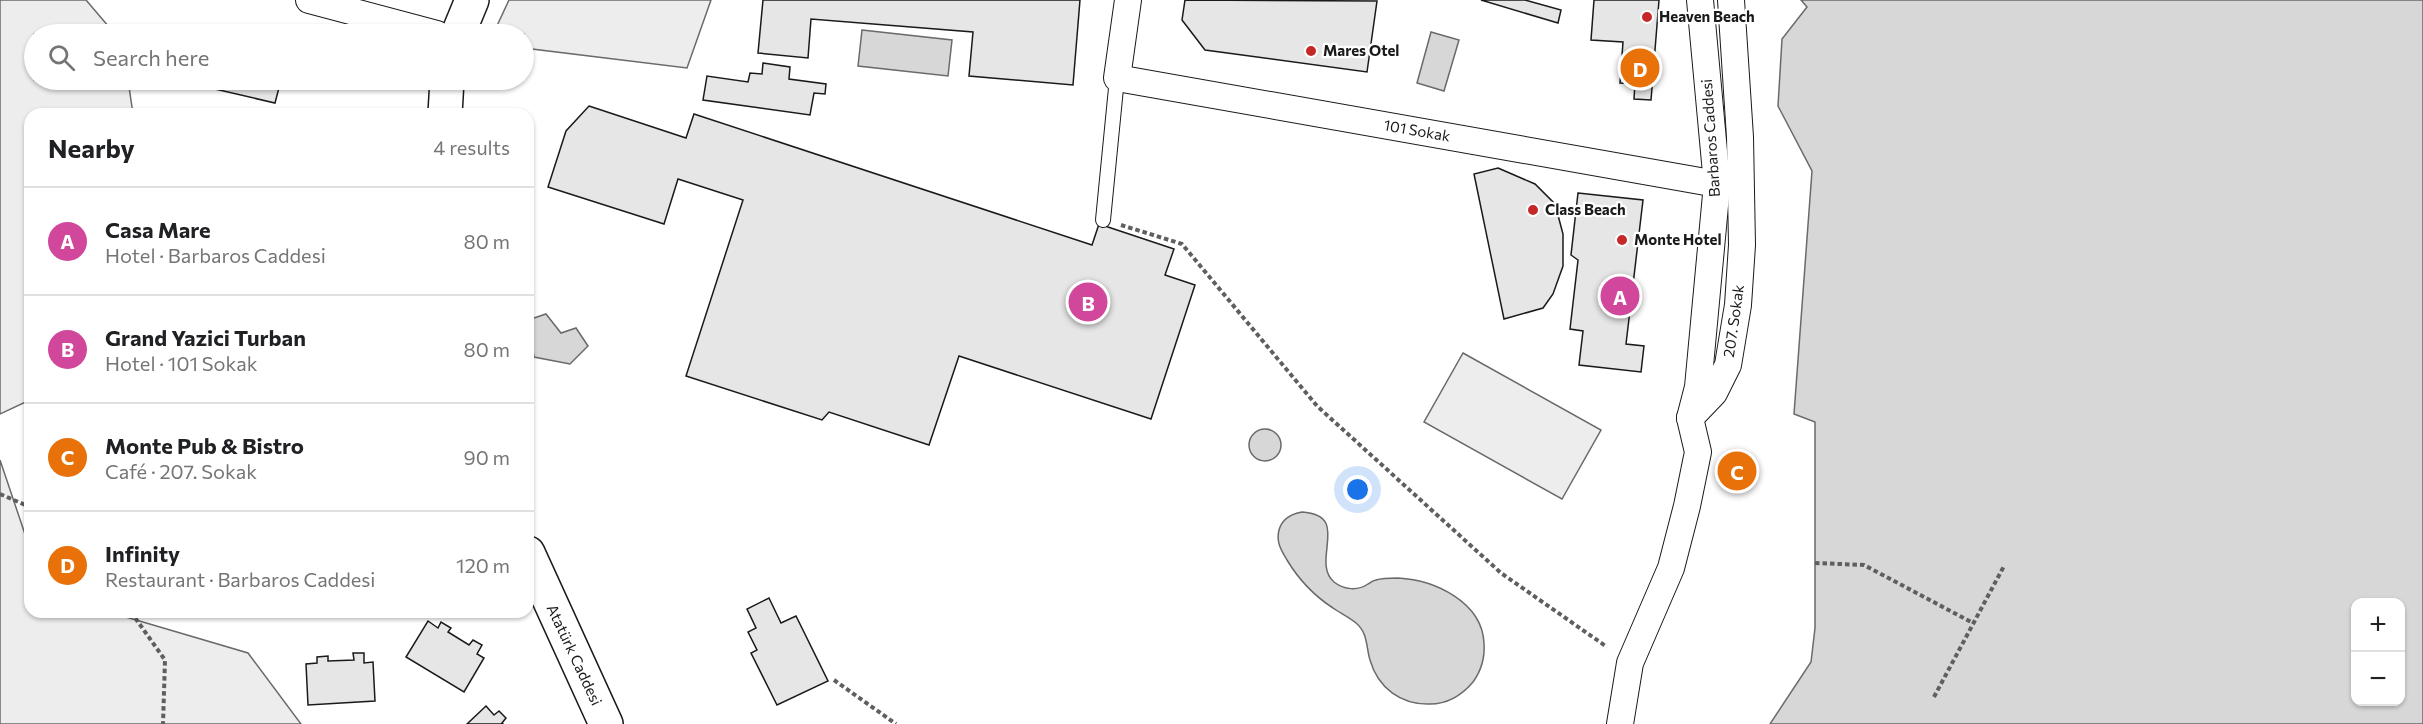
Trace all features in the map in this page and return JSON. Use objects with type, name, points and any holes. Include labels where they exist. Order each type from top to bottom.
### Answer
[{"type":"street","points":[[309,0],[399,24]]},
{"type":"street","points":[[462,24],[472,0]]},
{"type":"street","points":[[1117,78],[1128,0]]},
{"type":"street","name":"Barbaros Caddesi","points":[[1690,418],[1698,387],[1717,184],[1700,0]]},
{"type":"street","name":"207. Sokak","points":[[1690,418],[1714,393],[1728,365],[1738,305],[1742,245],[1740,149],[1731,0]]},
{"type":"street","name":"101 Sokak","points":[[1117,78],[1717,184]]},
{"type":"street","points":[[445,108],[446,90]]},
{"type":"street","points":[[1620,724],[1630,663],[1671,568],[1687,506],[1698,452],[1690,418]]},
{"type":"street","name":"Atatürk Caddesi","points":[[534,566],[606,724]]},
{"type":"lane","points":[[1103,219],[1117,78]]},
{"type":"path","points":[[1103,219],[1182,244],[1317,406],[1502,573],[1630,663]]},
{"type":"path","points":[[0,494],[24,504]]},
{"type":"path","points":[[1815,563],[1864,565],[1973,623]]},
{"type":"path","points":[[1934,697],[2004,566]]},
{"type":"path","points":[[135,618],[165,660],[162,724]]},
{"type":"path","points":[[834,680],[896,724]]},
{"type":"shaded area","points":[[0,0],[86,0],[106,24],[24,24],[24,90],[129,90],[132,108],[24,108],[24,403],[0,414]]},
{"type":"shaded area","points":[[509,0],[711,0],[687,68],[534,49],[534,24],[498,24]]},
{"type":"shaded area","points":[[1801,0],[2423,0],[2423,724],[1770,724],[1811,662],[1815,628],[1815,422],[1794,414],[1812,171],[1778,106],[1782,39],[1807,7]]},
{"type":"shaded area","points":[[862,30],[952,40],[948,76],[858,66]]},
{"type":"shaded area","points":[[1431,32],[1459,40],[1444,91],[1417,83]]},
{"type":"shaded area","points":[[546,314],[561,333],[576,328],[588,346],[570,364],[534,357],[534,318]]},
{"type":"shaded area","points":[[1463,353],[1601,430],[1562,499],[1424,422]]},
{"type":"shaded area","points":[[1265,429],[1276,434],[1281,445],[1276,456],[1265,461],[1254,456],[1249,445],[1254,434]]},
{"type":"shaded area","points":[[0,460],[24,531],[24,618],[129,618],[248,653],[301,724],[0,724]]},
{"type":"shaded area","points":[[1302,512],[1317,515],[1325,521],[1328,530],[1326,563],[1328,573],[1338,585],[1355,589],[1381,579],[1412,580],[1441,589],[1466,605],[1475,616],[1484,643],[1480,669],[1469,687],[1448,700],[1436,704],[1419,704],[1400,698],[1385,686],[1374,670],[1365,636],[1360,627],[1307,587],[1281,549],[1278,538],[1280,526],[1294,514]]},
{"type":"building","points":[[763,0],[1080,0],[1073,85],[969,76],[973,32],[811,19],[808,58],[758,53]]},
{"type":"building","points":[[1185,0],[1377,1],[1367,72],[1205,50],[1182,20]]},
{"type":"building","points":[[1481,0],[1525,0],[1561,10],[1558,23]]},
{"type":"building","points":[[1594,0],[1659,0],[1651,100],[1634,99],[1635,84],[1620,83],[1623,42],[1591,40]]},
{"type":"building","points":[[763,63],[790,67],[789,79],[826,84],[825,94],[814,93],[810,115],[703,100],[707,76],[748,82],[750,73],[762,74]]},
{"type":"building","points":[[219,90],[278,90],[275,103]]},
{"type":"building","points":[[589,106],[686,138],[694,114],[1092,245],[1099,224],[1174,249],[1165,275],[1195,285],[1151,419],[959,356],[929,445],[829,412],[822,420],[686,376],[743,200],[678,179],[664,224],[548,187],[566,131]]},
{"type":"building","points":[[1498,168],[1535,184],[1555,204],[1563,234],[1563,266],[1553,294],[1543,308],[1504,319],[1474,174]]},
{"type":"building","points":[[1578,193],[1643,200],[1626,344],[1644,346],[1641,372],[1579,365],[1583,331],[1570,329],[1578,260],[1571,255]]},
{"type":"building","points":[[769,598],[781,623],[796,616],[828,681],[777,705],[751,653],[757,650],[748,632],[756,628],[747,609]]},
{"type":"building","points":[[428,621],[438,628],[441,622],[451,628],[448,632],[469,645],[473,640],[482,645],[477,654],[484,658],[464,692],[406,657]]},
{"type":"building","points":[[353,653],[364,653],[364,663],[373,662],[375,701],[308,705],[306,664],[317,663],[317,657],[328,656],[328,661],[354,660]]},
{"type":"building","points":[[486,706],[494,715],[499,711],[506,718],[503,724],[467,724]]},
{"type":"place","name":"Heaven Beach","points":[[1647,17]]},
{"type":"place","name":"Mares Otel","points":[[1311,51]]},
{"type":"place","name":"Infinity","points":[[1640,68]]},
{"type":"place","name":"Class Beach","points":[[1533,210]]},
{"type":"place","name":"Monte Hotel","points":[[1622,240]]},
{"type":"place","name":"Casa Mare","points":[[1620,296]]},
{"type":"place","name":"Grand Yazici Turban","points":[[1088,302]]},
{"type":"place","name":"Monte Pub & Bistro","points":[[1737,471]]}]
